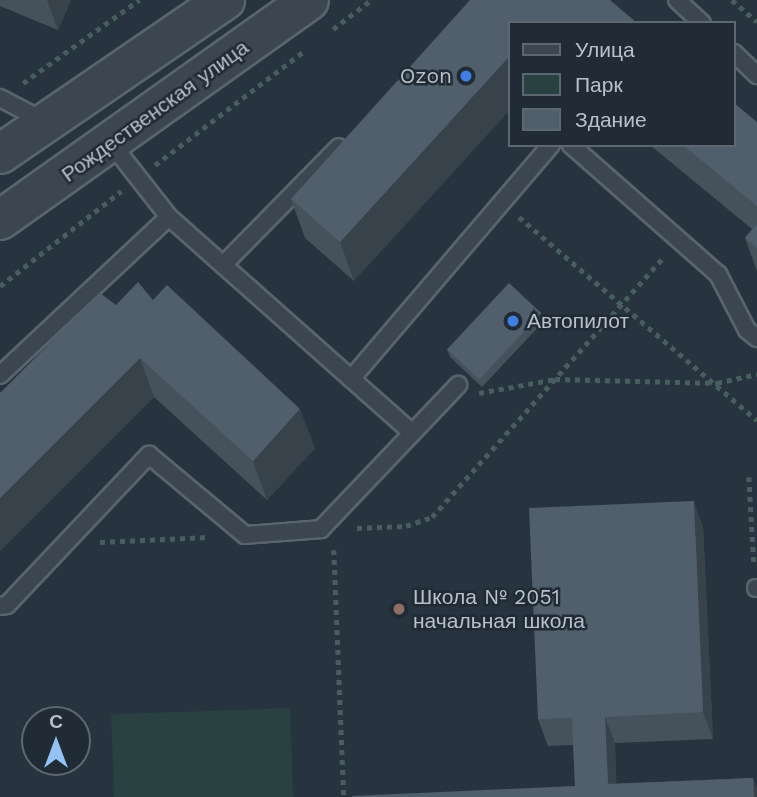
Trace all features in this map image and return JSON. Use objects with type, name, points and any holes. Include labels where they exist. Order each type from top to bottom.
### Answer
[{"type":"street","points":[[0,153],[225,0]]},
{"type":"street","name":"Рождественская улица","points":[[0,220],[309,0]]},
{"type":"lane","points":[[677,0],[700,21]]},
{"type":"lane","points":[[736,55],[757,75]]},
{"type":"lane","points":[[1,98],[46,122]]},
{"type":"lane","points":[[223,265],[348,137]]},
{"type":"lane","points":[[111,143],[169,217],[412,433]]},
{"type":"lane","points":[[351,379],[549,147]]},
{"type":"lane","points":[[572,147],[718,274],[747,330],[757,338]]},
{"type":"lane","points":[[0,375],[169,217]]},
{"type":"lane","points":[[0,606],[7,605],[149,455],[245,536],[327,529],[458,385]]},
{"type":"path","points":[[1,98],[139,0]]},
{"type":"path","points":[[327,34],[371,0]]},
{"type":"path","points":[[732,0],[757,22]]},
{"type":"path","points":[[0,286],[316,42]]},
{"type":"path","points":[[502,203],[717,383],[757,420]]},
{"type":"path","points":[[344,797],[327,529],[406,526],[432,517],[680,240]]},
{"type":"path","points":[[458,385],[484,394],[555,379],[717,383],[757,374]]},
{"type":"path","points":[[749,477],[756,588]]},
{"type":"path","points":[[64,544],[245,536]]},
{"type":"green space","points":[[290,708],[293,797],[114,797],[111,714]]},
{"type":"building","points":[[470,0],[610,0],[635,21],[508,21],[508,58],[340,242],[291,199]]},
{"type":"building","points":[[736,105],[757,122],[757,206],[685,147],[736,147]]},
{"type":"building","points":[[757,224],[757,248],[745,238]]},
{"type":"building","points":[[138,282],[153,300],[167,285],[300,409],[253,461],[140,358],[0,498],[0,393],[100,293],[116,305]]},
{"type":"building","points":[[509,283],[541,313],[479,380],[447,350]]},
{"type":"building","points":[[694,501],[703,712],[605,717],[608,784],[753,778],[754,797],[352,797],[575,786],[572,718],[538,719],[529,508]]},
{"type":"place","name":"Ozon","points":[[466,76]]},
{"type":"place","name":"Автопилот","points":[[513,321]]},
{"type":"place","name":"Школа № 2051 начальная школа","points":[[399,609]]}]
